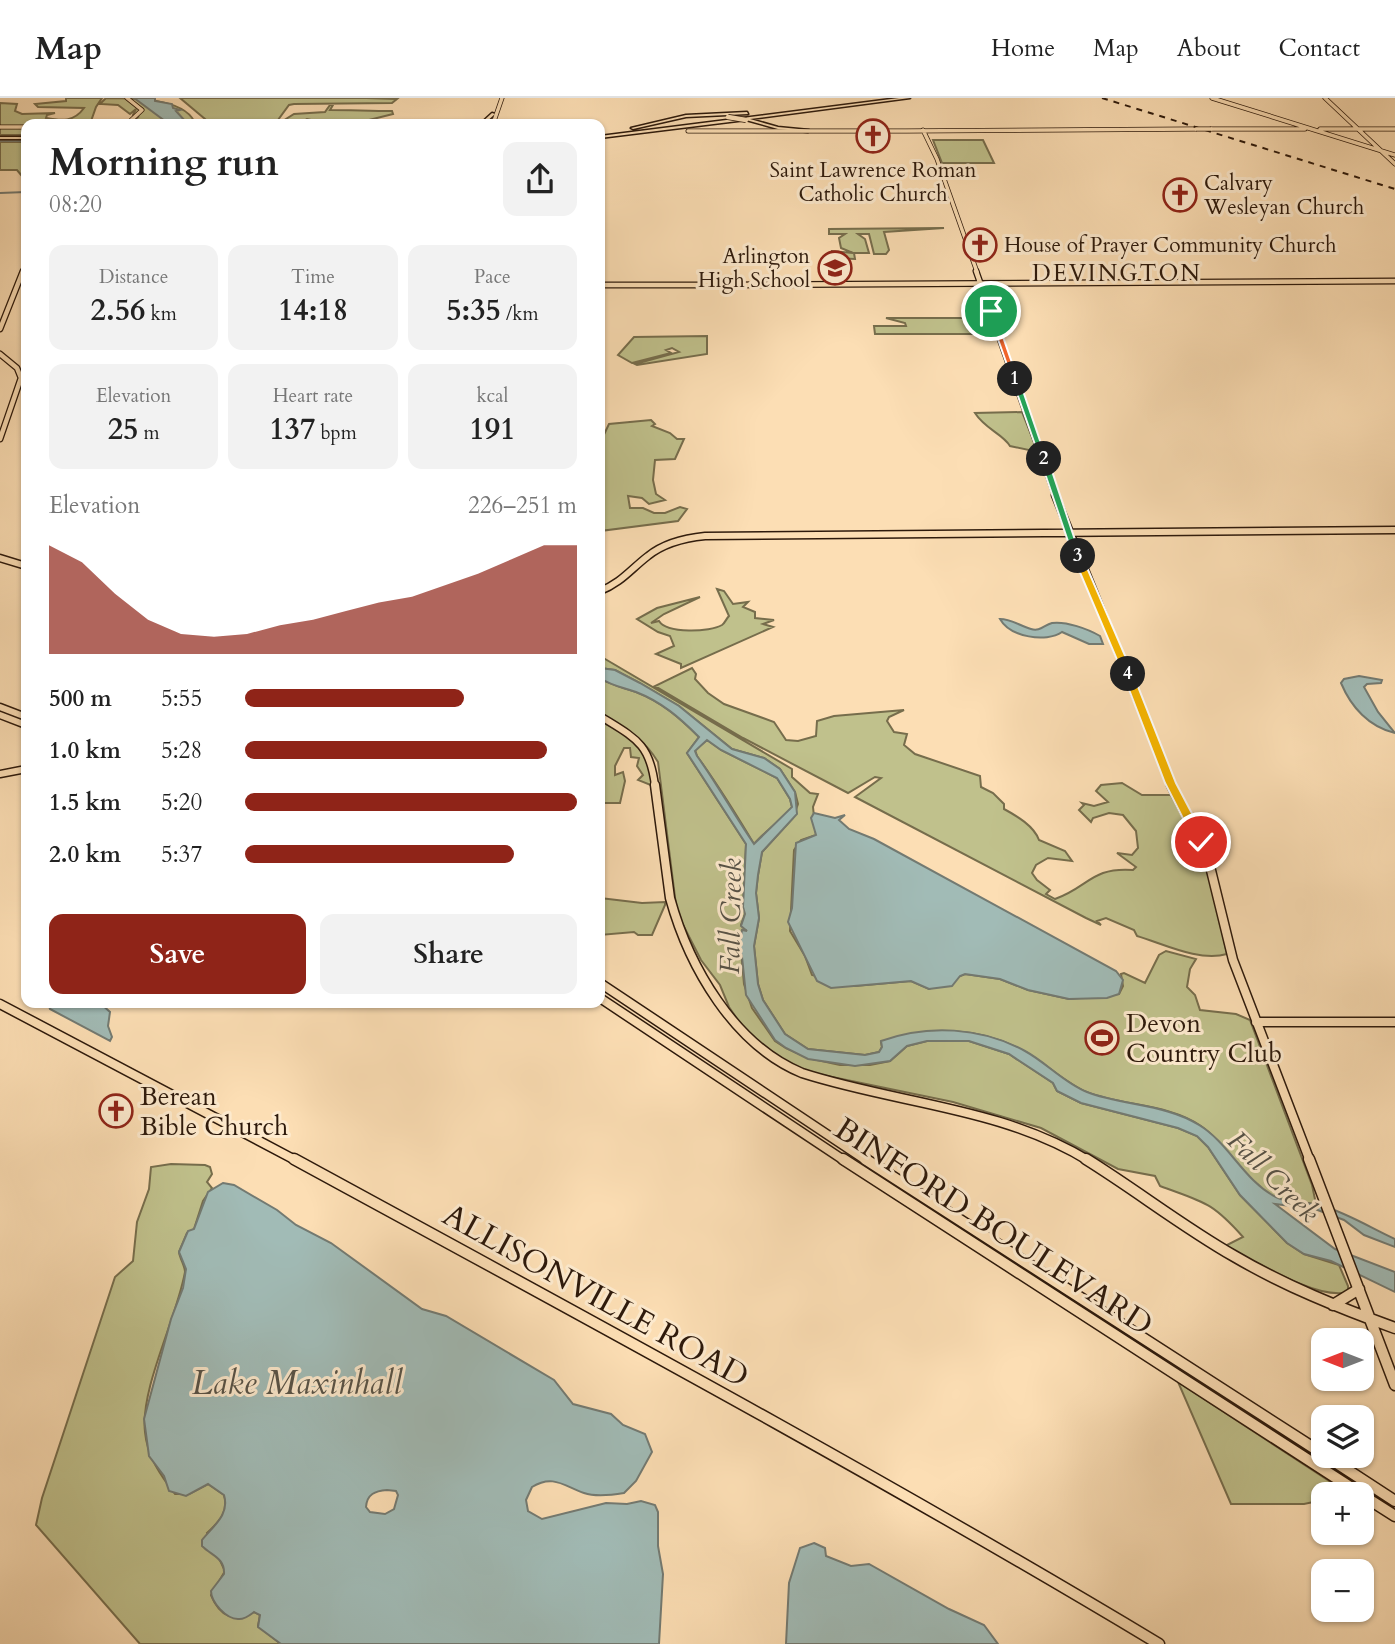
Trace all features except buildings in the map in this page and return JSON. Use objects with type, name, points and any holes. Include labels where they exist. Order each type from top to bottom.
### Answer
[{"type":"highway","points":[[605,133],[892,98]]},
{"type":"highway","points":[[605,133],[908,98]]},
{"type":"highway","points":[[605,133],[690,115],[757,113],[835,105]]},
{"type":"highway","points":[[488,119],[493,114]]},
{"type":"highway","points":[[663,120],[693,116],[728,117],[788,131],[808,131]]},
{"type":"highway","points":[[605,134],[688,131]]},
{"type":"highway","points":[[0,137],[21,137]]},
{"type":"main road","points":[[127,98],[142,109],[132,119]]},
{"type":"main road","points":[[492,119],[500,98]]},
{"type":"main road","points":[[494,119],[500,98]]},
{"type":"main road","points":[[1212,98],[1301,128],[1327,132],[1395,155]]},
{"type":"main road","points":[[1326,98],[1395,163]]},
{"type":"main road","points":[[0,127],[21,127]]},
{"type":"main road","points":[[1212,129],[1301,128]]},
{"type":"main road","points":[[1327,132],[1360,130]]},
{"type":"main road","points":[[808,131],[1395,130]]},
{"type":"main road","points":[[688,131],[788,131]]},
{"type":"main road","points":[[925,131],[1071,533],[1170,783],[1207,854],[1233,960],[1395,1385]]},
{"type":"main road","points":[[0,329],[21,276]]},
{"type":"main road","points":[[605,285],[1395,282]]},
{"type":"main road","points":[[0,354],[18,369],[21,381],[0,439]]},
{"type":"main road","points":[[605,589],[626,579],[649,555],[668,544],[701,536],[1395,532]]},
{"type":"main road","points":[[0,558],[21,564]]},
{"type":"main road","points":[[0,707],[21,715]]},
{"type":"main road","points":[[0,715],[21,723]]},
{"type":"main road","points":[[605,719],[635,738],[651,758],[675,919],[730,1016],[756,1047],[775,1061],[808,1075],[986,1116],[1047,1139],[1095,1164],[1253,1269],[1333,1305],[1395,1328]]},
{"type":"main road","points":[[0,774],[21,770]]},
{"type":"main road","name":"BINFORD BOULEVARD","points":[[605,986],[709,1058],[1311,1447]]},
{"type":"main road","name":"BINFORD BOULEVARD","points":[[605,1001],[1341,1482]]},
{"type":"main road","name":"ALLISONVILLE ROAD","points":[[0,1004],[211,1114],[599,1325],[1039,1572],[1159,1644]]},
{"type":"main road","points":[[1256,1022],[1395,1022]]},
{"type":"main road","points":[[688,1058],[700,1052]]},
{"type":"main road","points":[[688,1058],[709,1058]]},
{"type":"main road","points":[[1333,1305],[1348,1298],[1357,1286]]},
{"type":"main road","name":"BINFORD BOULEVARD","points":[[1345,1468],[1395,1500]]},
{"type":"main road","name":"BINFORD BOULEVARD","points":[[1374,1503],[1395,1516]]},
{"type":"green space","points":[[66,98],[102,98],[92,119],[67,119],[76,116],[84,108],[38,107],[35,104],[66,101]]},
{"type":"green space","points":[[106,98],[156,101],[179,108],[192,119],[136,119],[138,117],[133,115],[136,109],[130,114],[118,105],[100,104]]},
{"type":"green space","points":[[180,98],[397,99],[392,103],[294,104],[289,105],[279,119],[205,119]]},
{"type":"green space","points":[[0,103],[17,104],[15,111],[22,114],[55,113],[47,115],[46,118],[54,119],[21,119],[21,135],[0,135]]},
{"type":"green space","points":[[333,105],[330,110],[392,111],[393,114],[373,119],[286,119],[294,114],[325,112]]},
{"type":"green space","points":[[933,140],[983,140],[994,163],[942,163]]},
{"type":"green space","points":[[0,142],[21,142],[21,175],[17,170],[0,170]]},
{"type":"green space","points":[[944,228],[884,232],[889,250],[886,254],[874,254],[869,234],[858,234],[865,239],[869,253],[854,253],[855,259],[832,258],[832,251],[853,253],[841,248],[839,238],[845,234],[829,234],[829,229]]},
{"type":"green space","points":[[886,318],[991,318],[995,334],[875,334],[874,326],[906,326],[905,323]]},
{"type":"green space","points":[[707,336],[707,354],[637,365],[635,364],[679,352],[672,348],[666,350],[671,353],[632,363],[618,355],[634,337]]},
{"type":"green space","points":[[1022,412],[1038,452],[1010,446],[975,413]]},
{"type":"green space","points":[[651,420],[655,424],[652,426],[677,439],[684,439],[675,459],[655,460],[653,480],[656,494],[665,500],[649,504],[642,498],[628,496],[630,508],[643,508],[654,513],[665,513],[680,507],[687,509],[678,521],[605,530],[605,432],[609,424]]},
{"type":"green space","points":[[717,589],[724,591],[733,604],[748,602],[743,607],[755,612],[755,618],[774,620],[763,624],[773,627],[681,668],[681,664],[656,654],[674,646],[670,636],[637,619],[657,608],[700,597],[651,623],[659,621],[671,628],[689,631],[716,627],[723,624],[729,616]]},
{"type":"green space","points":[[605,659],[792,769],[792,777],[810,793],[818,794],[813,807],[816,835],[801,840],[794,850],[790,931],[805,956],[812,975],[855,986],[911,981],[929,989],[965,974],[1000,979],[1028,990],[1069,999],[1119,994],[1123,986],[1121,974],[1124,973],[1145,983],[1159,955],[1166,951],[1196,959],[1190,969],[1187,987],[1195,995],[1200,1010],[1236,1014],[1250,1020],[1312,1185],[1316,1204],[1283,1200],[1268,1193],[1247,1176],[1211,1134],[1188,1119],[1161,1109],[1089,1093],[1026,1052],[992,1038],[955,1031],[918,1033],[881,1042],[879,1052],[865,1055],[808,1049],[785,1034],[763,1000],[758,984],[754,946],[759,918],[756,893],[762,852],[793,818],[798,804],[795,792],[780,769],[764,758],[732,749],[679,706],[615,670],[605,669]]},
{"type":"green space","points":[[692,668],[696,674],[695,679],[708,693],[724,704],[774,722],[786,740],[798,741],[816,736],[817,721],[834,716],[904,710],[889,717],[887,721],[894,732],[907,734],[904,745],[915,754],[980,776],[981,787],[993,793],[1004,804],[1004,809],[1029,826],[1039,840],[1065,851],[1072,861],[1048,858],[1036,865],[1032,873],[1050,890],[1046,894],[1055,899],[1099,875],[1133,870],[1136,867],[1117,853],[1132,855],[1138,848],[1136,831],[1123,815],[1109,813],[1093,818],[1091,822],[1079,810],[1084,805],[1082,803],[1094,806],[1108,802],[1096,791],[1101,785],[1122,783],[1142,795],[1171,795],[1193,836],[1211,879],[1227,954],[1193,954],[1137,936],[1134,930],[1106,918],[1097,921],[1101,925],[1086,918],[855,797],[881,778],[875,777],[848,793],[743,738],[655,686]]},
{"type":"green space","points":[[605,681],[654,701],[678,717],[699,737],[687,753],[746,844],[745,914],[741,925],[747,932],[740,939],[744,984],[752,1008],[775,1041],[808,1058],[840,1065],[870,1065],[890,1061],[907,1046],[927,1041],[969,1041],[1009,1054],[1053,1083],[1057,1091],[1081,1103],[1178,1128],[1197,1136],[1208,1147],[1240,1195],[1287,1243],[1304,1254],[1339,1265],[1348,1292],[1320,1291],[1303,1285],[1225,1246],[1243,1237],[1214,1209],[1160,1186],[1155,1176],[1118,1169],[1041,1128],[953,1102],[808,1072],[770,1055],[746,1032],[729,1007],[720,985],[701,960],[677,913],[658,762],[640,740],[605,716]]},
{"type":"green space","points":[[605,724],[637,745],[651,773],[653,786],[638,780],[643,775],[637,766],[639,758],[631,757],[630,748],[624,748],[615,766],[615,775],[623,772],[625,781],[620,803],[605,803]]},
{"type":"green space","points":[[707,740],[721,750],[777,778],[790,799],[792,807],[754,844],[697,756],[695,750]]},
{"type":"green space","points":[[605,899],[642,903],[665,902],[652,935],[638,935],[634,932],[605,935]]},
{"type":"green space","points":[[171,1164],[210,1167],[212,1174],[207,1182],[212,1188],[203,1201],[194,1229],[187,1233],[179,1252],[185,1272],[148,1395],[145,1414],[146,1441],[156,1465],[175,1494],[189,1494],[208,1484],[224,1495],[224,1512],[207,1533],[225,1571],[211,1595],[219,1608],[229,1616],[241,1617],[254,1612],[260,1615],[258,1626],[281,1644],[140,1644],[36,1525],[42,1498],[115,1277],[133,1261],[137,1222],[149,1189],[151,1167]]},
{"type":"green space","points":[[1178,1382],[1331,1482],[1311,1482],[1311,1503],[1231,1504]]},
{"type":"water","points":[[134,98],[155,98],[155,101],[172,104],[173,108],[180,110],[176,111],[183,119],[162,119]]},
{"type":"water","points":[[1000,619],[1034,630],[1052,623],[1070,624],[1100,636],[1103,644],[1089,644],[1062,632],[1047,637],[1020,634]]},
{"type":"water","name":"Fall Creek","points":[[605,669],[615,670],[640,683],[679,706],[732,749],[764,758],[780,769],[795,792],[797,814],[762,852],[756,893],[759,918],[754,946],[758,984],[763,1000],[785,1034],[808,1049],[865,1055],[879,1052],[881,1041],[917,1032],[936,1030],[972,1033],[991,1037],[1025,1051],[1087,1092],[1186,1118],[1210,1133],[1255,1182],[1276,1197],[1333,1209],[1395,1239],[1395,1247],[1364,1235],[1344,1220],[1315,1209],[1275,1204],[1335,1249],[1395,1272],[1395,1292],[1331,1261],[1304,1254],[1287,1243],[1240,1195],[1208,1147],[1197,1136],[1178,1128],[1081,1103],[1057,1091],[1053,1083],[1009,1054],[969,1041],[927,1041],[907,1046],[890,1061],[855,1066],[808,1059],[775,1040],[746,995],[739,946],[742,930],[747,931],[741,926],[745,914],[746,844],[687,753],[699,737],[678,717],[654,701],[605,681]],"holes":[[[707,740],[721,750],[777,778],[792,807],[754,844],[695,751]]]},
{"type":"water","points":[[1359,676],[1382,680],[1381,683],[1367,684],[1364,687],[1378,712],[1395,733],[1369,721],[1350,700],[1341,683],[1344,679]]},
{"type":"water","points":[[814,813],[835,818],[845,815],[839,820],[849,829],[874,839],[1116,971],[1123,980],[1119,994],[1107,998],[1069,999],[1028,990],[1000,979],[965,974],[952,986],[929,989],[911,981],[831,988],[817,981],[788,922],[792,908],[796,843],[816,835],[811,818]]},
{"type":"water","points":[[106,1008],[110,1012],[108,1026],[112,1037],[110,1041],[50,1009]]},
{"type":"water","name":"Lake Maxinhall","points":[[223,1183],[234,1185],[277,1210],[296,1225],[331,1243],[422,1309],[446,1316],[554,1380],[573,1404],[611,1414],[623,1425],[645,1434],[652,1452],[636,1481],[624,1493],[594,1495],[558,1482],[546,1481],[532,1487],[526,1500],[528,1511],[542,1519],[606,1503],[627,1504],[641,1501],[655,1505],[658,1512],[658,1546],[663,1574],[659,1644],[281,1644],[258,1627],[260,1615],[254,1612],[238,1619],[220,1609],[211,1591],[224,1574],[224,1569],[220,1561],[202,1546],[202,1540],[223,1514],[224,1495],[208,1484],[186,1496],[169,1491],[164,1476],[149,1456],[144,1419],[171,1319],[183,1288],[186,1269],[179,1252],[188,1231],[194,1229],[208,1192]],"holes":[[[396,1491],[398,1495],[394,1509],[385,1514],[370,1512],[366,1507],[368,1499],[375,1492]]]},
{"type":"water","points":[[814,1543],[825,1548],[826,1556],[851,1566],[869,1564],[949,1609],[984,1625],[998,1644],[786,1644],[789,1583],[800,1548]]},
{"type":"waterway","points":[[0,141],[21,141]]},
{"type":"waterway","points":[[0,193],[21,192]]},
{"type":"railway","points":[[1102,98],[1395,189]]},
{"type":"place","name":"Saint Lawrence Roman Catholic Church","points":[[873,136]]},
{"type":"place","name":"Calvary Wesleyan Church","points":[[1180,195]]},
{"type":"place","name":"House of Prayer Community Church","points":[[980,245]]},
{"type":"place","name":"Arlington High School","points":[[835,268]]},
{"type":"place","name":"Devon Country Club","points":[[1102,1038]]},
{"type":"place","name":"Berean Bible Church","points":[[116,1111]]},
{"type":"district","name":"DEVINGTON","points":[[1117,273]]},
{"type":"route","points":[[991,311],[1079,560],[1082,561],[1151,730],[1170,783],[1201,842]]}]
